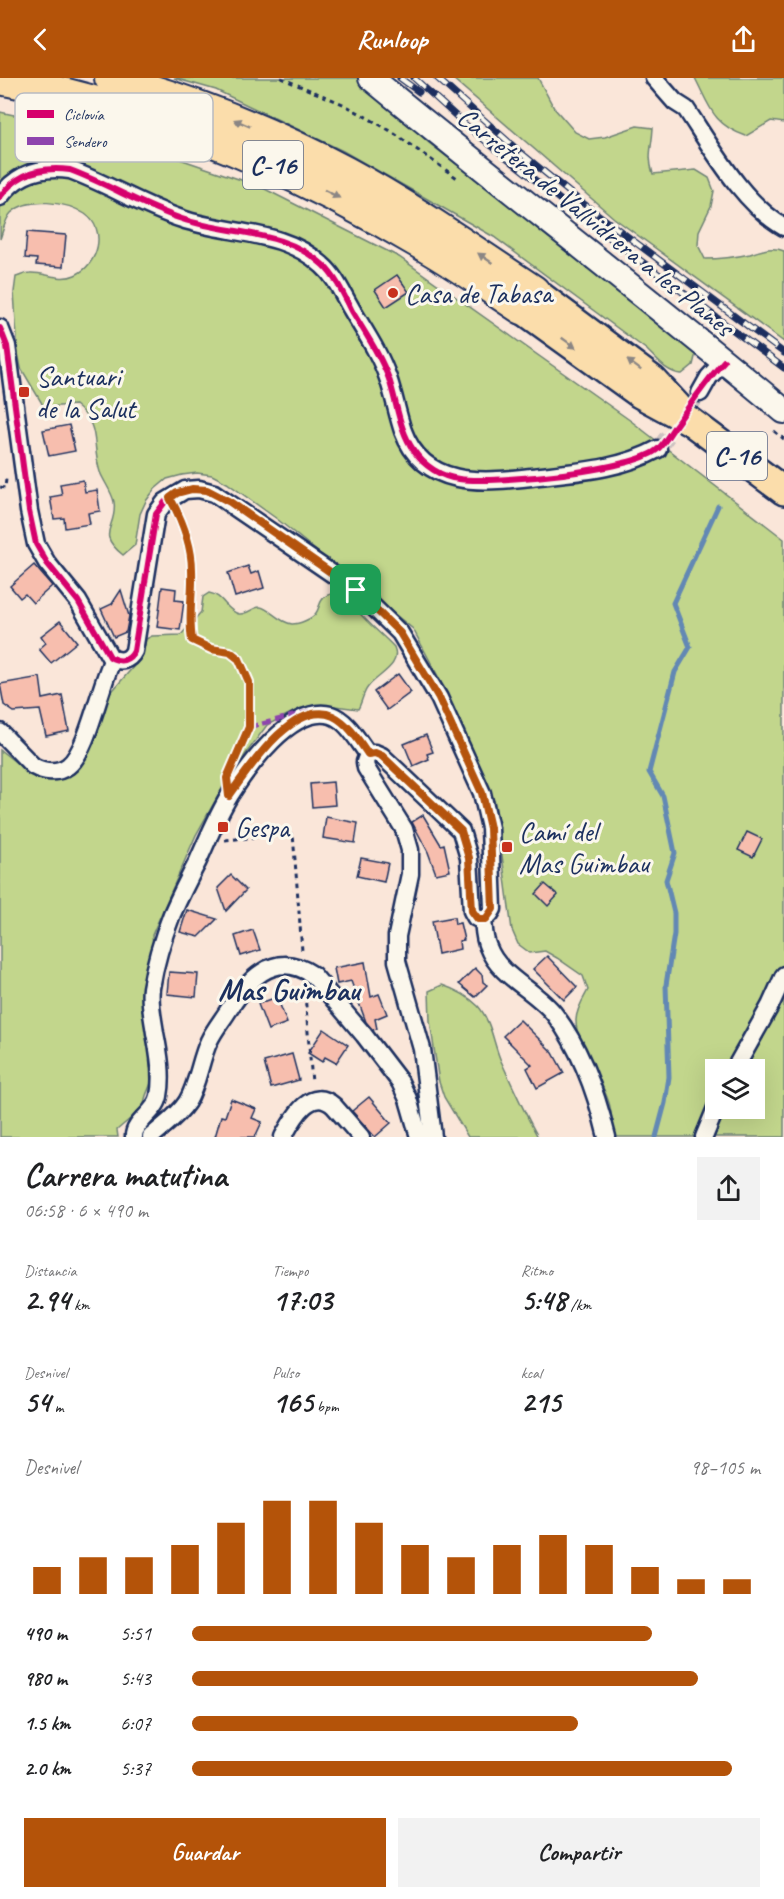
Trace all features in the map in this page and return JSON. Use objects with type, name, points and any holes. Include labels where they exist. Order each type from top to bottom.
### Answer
[{"type":"highway","name":"C-16","points":[[110,78],[160,93]]},
{"type":"highway","name":"C-16","points":[[0,80],[58,93]]},
{"type":"highway","name":"C-16","points":[[213,113],[300,149],[346,172],[412,210],[528,300],[640,394],[690,421],[784,491]]},
{"type":"highway","name":"C-16","points":[[213,141],[255,157],[356,206],[428,248],[528,300]]},
{"type":"main road","name":"Carretera de Vallvidrera a les Planes","points":[[371,78],[784,411]]},
{"type":"street","points":[[654,78],[675,102],[686,109]]},
{"type":"street","points":[[669,78],[686,109],[748,197],[769,217],[784,227]]},
{"type":"street","points":[[0,197],[13,182],[35,171],[58,168],[70,170],[183,219],[203,225],[254,233],[280,241],[313,257],[333,278],[376,350],[388,378],[404,432],[416,454],[432,469],[446,476],[472,480],[515,479],[583,471],[644,457],[658,449]]},
{"type":"street","points":[[0,328],[7,346],[29,511],[36,544],[47,563],[78,601],[108,654],[113,659],[126,660],[134,651],[156,514],[170,498],[185,490],[199,489],[214,493],[230,502],[356,590],[400,633],[439,698],[473,772],[487,810],[490,828],[493,909],[483,920]]},
{"type":"street","points":[[700,393],[709,377],[724,361]]},
{"type":"street","points":[[0,732],[33,766],[39,769],[52,771],[68,766],[83,744],[105,675],[113,659]]},
{"type":"street","points":[[134,1137],[135,1129],[150,1114],[159,1096],[159,1063],[151,989],[164,936],[172,913],[229,796],[271,742],[295,722],[311,715],[334,716],[356,737],[368,754]]},
{"type":"street","points":[[368,754],[375,753],[382,756],[461,831],[469,858],[472,911],[476,918],[483,920]]},
{"type":"street","points":[[368,754],[365,762],[366,768],[404,829],[410,850],[410,874],[397,936],[397,961],[422,1049],[433,1137]]},
{"type":"street","points":[[483,920],[486,942],[495,961],[538,996],[556,1016],[594,1091],[607,1137]]},
{"type":"street","points":[[151,1137],[181,1110],[188,1100],[209,1040],[241,990],[259,974],[282,965],[303,968],[313,975],[342,1008],[400,1082],[408,1099],[419,1137]]},
{"type":"street","points":[[741,1059],[784,975]]},
{"type":"street","points":[[283,1137],[297,1114],[313,1100],[324,1099],[330,1102],[361,1137]]},
{"type":"street","points":[[704,1137],[711,1119]]},
{"type":"path","points":[[281,78],[345,105],[388,130],[462,181]]},
{"type":"path","points":[[170,498],[187,533],[192,568],[190,629],[192,640],[211,649],[230,652],[239,659],[249,682],[249,727],[236,758]]},
{"type":"path","points":[[207,841],[293,834],[313,1100]]},
{"type":"green space","points":[[174,78],[358,78],[429,143],[643,309],[696,353],[693,365],[682,374],[667,369],[647,350],[494,237],[343,151],[216,90]]},
{"type":"green space","points":[[452,78],[538,78],[554,108],[575,132],[589,139],[605,137],[637,126],[653,128],[650,156],[653,174],[696,170],[709,178],[714,191],[711,206],[699,231],[698,245],[705,259],[739,256],[771,249],[784,251],[784,342],[614,218]]},
{"type":"green space","points":[[695,78],[784,78],[784,123],[771,121],[746,136],[735,132],[714,114]]},
{"type":"green space","points":[[0,112],[15,115],[15,162],[188,162],[259,186],[399,257],[631,421],[784,539],[784,1137],[605,1137],[611,1125],[611,1111],[607,1096],[578,1034],[576,1020],[578,1008],[588,990],[583,976],[545,951],[530,953],[518,944],[512,930],[495,803],[463,736],[440,680],[413,629],[277,519],[212,475],[197,473],[167,479],[146,501],[140,514],[135,545],[123,555],[114,547],[108,535],[113,518],[114,502],[100,472],[89,420],[75,405],[44,407],[21,368],[14,292],[16,277],[24,274],[36,273],[64,278],[83,270],[90,264],[97,247],[96,229],[85,214],[58,204],[27,204],[9,216],[0,239]]},
{"type":"green space","points":[[209,593],[214,594],[231,610],[239,614],[263,607],[282,621],[292,624],[305,621],[314,615],[322,600],[328,595],[343,595],[350,599],[362,616],[394,647],[395,659],[392,665],[368,687],[358,709],[327,705],[301,708],[267,725],[228,778],[196,835],[152,935],[153,944],[145,1004],[153,1075],[144,1107],[117,1130],[118,1137],[0,1137],[0,750],[32,775],[55,781],[69,774],[107,697],[142,657],[146,639],[152,636],[181,635],[201,612],[203,597]]},
{"type":"green space","points":[[442,985],[465,996],[483,1012],[501,1061],[538,1137],[468,1137],[444,1097],[439,1082],[430,1021],[429,991]]},
{"type":"building","points":[[27,232],[66,235],[63,267],[36,265],[37,259],[25,258]]},
{"type":"building","name":"Casa de Tabasa","points":[[397,275],[409,292],[386,307],[375,290]]},
{"type":"building","points":[[69,425],[75,451],[49,456],[43,430]]},
{"type":"building","points":[[83,480],[85,492],[97,490],[100,511],[88,513],[90,524],[65,528],[64,518],[54,519],[50,497],[62,495],[60,484]]},
{"type":"building","points":[[34,565],[52,586],[33,603],[25,594],[20,598],[10,586]]},
{"type":"building","points":[[248,566],[251,574],[259,571],[264,588],[235,597],[228,573]]},
{"type":"building","points":[[162,587],[176,589],[175,600],[184,601],[180,630],[157,627]]},
{"type":"building","points":[[121,590],[129,616],[126,632],[114,637],[101,609],[112,604]]},
{"type":"building","points":[[60,621],[77,642],[51,663],[39,649],[46,643],[41,636]]},
{"type":"building","points":[[398,674],[411,692],[387,710],[374,692]]},
{"type":"building","points":[[40,677],[43,699],[62,695],[69,731],[46,736],[40,710],[14,712],[4,705],[0,684]]},
{"type":"building","points":[[426,735],[433,752],[427,754],[429,759],[413,766],[404,744]]},
{"type":"building","points":[[333,782],[335,805],[312,807],[310,784]]},
{"type":"building","points":[[423,815],[441,845],[444,844],[450,871],[436,874],[428,852],[412,822]]},
{"type":"building","points":[[326,817],[358,823],[355,843],[323,838]]},
{"type":"building","points":[[747,832],[762,839],[753,857],[738,850]]},
{"type":"building","points":[[361,858],[388,863],[384,882],[357,876]]},
{"type":"building","points":[[231,875],[246,890],[226,911],[218,888]]},
{"type":"building","points":[[545,884],[558,895],[548,906],[536,894]]},
{"type":"building","points":[[187,910],[217,919],[199,937],[180,932]]},
{"type":"building","points":[[454,917],[455,924],[460,923],[464,940],[459,941],[460,949],[438,954],[432,921]]},
{"type":"building","points":[[253,930],[260,950],[241,956],[235,936]]},
{"type":"building","points":[[547,956],[577,987],[564,1000],[533,969]]},
{"type":"building","points":[[365,962],[371,997],[379,994],[387,1014],[375,1019],[377,1029],[373,1030],[366,1022],[351,981],[337,984],[334,968]]},
{"type":"building","points":[[475,968],[487,985],[475,997],[459,984]]},
{"type":"building","points":[[169,972],[198,974],[196,997],[167,994]]},
{"type":"building","points":[[277,997],[287,1023],[268,1030],[258,1004]]},
{"type":"building","points":[[520,1020],[553,1053],[564,1073],[537,1088],[527,1068],[532,1065],[503,1036]]},
{"type":"building","points":[[324,1029],[348,1045],[336,1063],[325,1057],[322,1062],[308,1053]]},
{"type":"building","points":[[292,1054],[299,1080],[271,1088],[264,1062]]},
{"type":"building","points":[[369,1097],[391,1123],[375,1137],[352,1111]]},
{"type":"building","points":[[231,1099],[256,1109],[252,1118],[262,1122],[255,1137],[215,1137],[221,1116],[225,1117]]},
{"type":"waterway","points":[[656,1137],[669,1077],[666,985],[674,934],[674,913],[666,880],[675,853],[663,796],[649,772],[675,672],[690,647],[673,603],[718,506]]},
{"type":"tunnel","points":[[658,449],[700,393]]},
{"type":"railway","points":[[400,78],[419,92]]},
{"type":"railway","points":[[414,78],[468,127],[573,210],[784,368]]},
{"type":"railway","points":[[437,78],[521,153],[580,201],[784,353]]},
{"type":"marked path","points":[[249,727],[311,711],[318,714]]},
{"type":"cycle path","points":[[0,197],[14,182],[30,173],[49,169],[70,170],[182,219],[256,234],[308,253],[332,275],[377,352],[389,379],[405,434],[414,451],[434,470],[452,478],[501,480],[563,474],[623,463],[645,456],[661,446],[724,361]]},
{"type":"cycle path","points":[[0,328],[7,346],[29,511],[36,544],[47,563],[78,601],[110,657],[124,660],[134,651],[156,514],[165,502],[185,490],[199,489],[214,493],[356,590],[400,633],[439,698],[482,793],[490,828],[493,909],[483,920]]},
{"type":"place","name":"Casa de Tabasa","points":[[393,293]]},
{"type":"place","name":"Santuari de la Salut","points":[[24,392]]},
{"type":"place","name":"Gespa","points":[[223,827]]},
{"type":"place","name":"Camí del Mas Guimbau","points":[[507,847]]},
{"type":"district","name":"Mas Guimbau","points":[[289,990]]},
{"type":"route","points":[[192,489],[214,493],[356,590],[400,633],[425,672],[482,793],[490,828],[493,909],[486,919],[476,918],[472,911],[469,858],[461,831],[382,756],[375,753],[368,754],[356,737],[334,716],[311,715],[295,722],[276,737],[254,761],[229,796],[227,778],[249,727],[249,682],[239,659],[230,652],[198,645],[192,640],[190,629],[192,568],[187,533],[170,498],[177,493],[192,489]]}]
